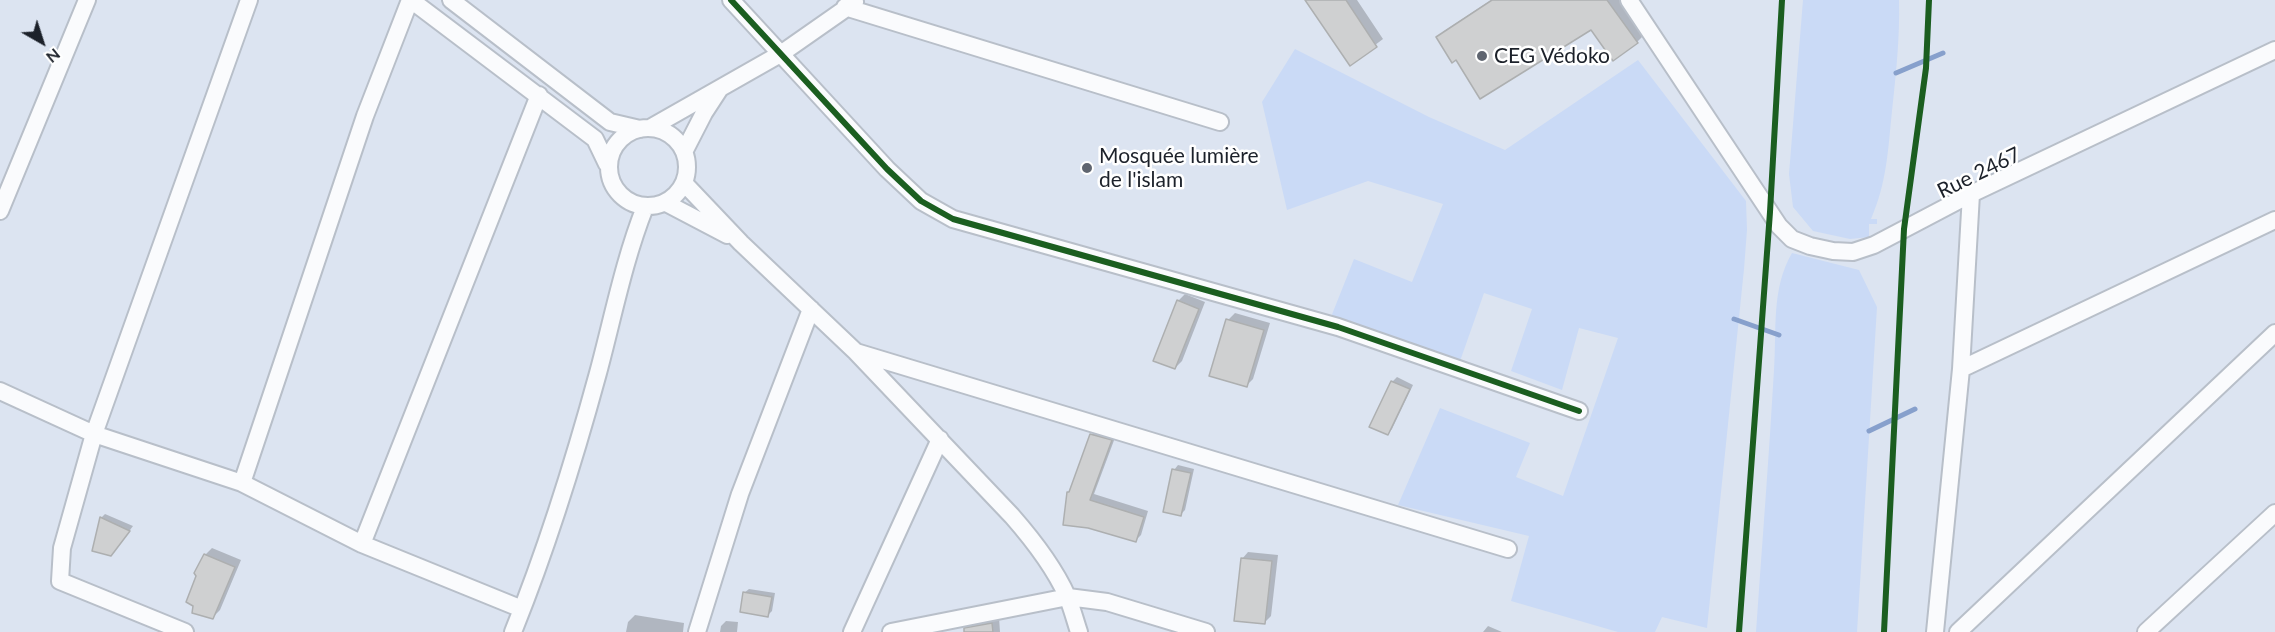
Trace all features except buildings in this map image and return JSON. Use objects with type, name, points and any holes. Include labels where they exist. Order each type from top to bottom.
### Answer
[{"type":"street","points":[[0,211],[87,0]]},
{"type":"street","points":[[185,632],[60,581],[62,548],[94,434],[249,0]]},
{"type":"street","points":[[242,483],[365,116],[411,0],[540,95],[595,139],[608,164],[611,182],[616,191],[637,204],[666,203],[741,243]]},
{"type":"street","points":[[451,0],[610,122],[670,134],[685,150],[688,166],[684,183],[666,203]]},
{"type":"street","points":[[731,0],[904,185],[921,201],[953,219],[1338,327],[1579,411]]},
{"type":"street","name":"Rue 2467","points":[[1629,0],[1779,226],[1792,239],[1833,251],[1852,252],[1874,244],[1971,194],[2275,50]]},
{"type":"street","points":[[608,164],[617,143],[625,135],[645,129],[719,90],[782,53],[852,4],[1220,122]]},
{"type":"street","points":[[685,150],[719,90]]},
{"type":"street","points":[[362,544],[540,95]]},
{"type":"street","points":[[684,183],[741,243],[856,352],[1032,539],[1068,597],[1078,632]]},
{"type":"street","points":[[1935,632],[1961,369],[1971,194]]},
{"type":"street","points":[[513,632],[580,438],[617,302],[637,204]]},
{"type":"street","points":[[1961,369],[2275,220]]},
{"type":"street","points":[[697,632],[741,494],[811,309]]},
{"type":"street","points":[[1958,632],[2275,333]]},
{"type":"street","points":[[856,352],[1508,549]]},
{"type":"street","points":[[0,391],[94,434],[242,483],[362,544],[522,609]]},
{"type":"street","points":[[852,632],[940,439]]},
{"type":"street","points":[[2146,632],[2275,513]]},
{"type":"street","points":[[891,632],[1068,597],[1107,602],[1206,632]]},
{"type":"shaded area","points":[[1803,0],[1899,0],[1897,56],[1888,153],[1884,179],[1871,219],[1877,219],[1877,224],[1869,224],[1869,237],[1850,239],[1813,231],[1793,207],[1789,174]]},
{"type":"shaded area","points":[[1295,49],[1429,117],[1505,150],[1638,60],[1746,201],[1747,230],[1744,269],[1707,628],[1662,617],[1655,632],[1618,632],[1511,601],[1529,536],[1398,505],[1440,408],[1530,443],[1516,477],[1563,496],[1618,338],[1579,328],[1562,390],[1511,371],[1532,309],[1484,293],[1459,364],[1331,317],[1354,259],[1412,282],[1443,204],[1368,181],[1287,210],[1262,102]]},
{"type":"shaded area","points":[[1792,253],[1859,270],[1877,307],[1857,632],[1756,632],[1776,310],[1781,281]]},
{"type":"waterway","points":[[1896,73],[1943,53]]},
{"type":"waterway","points":[[1734,319],[1779,335]]},
{"type":"waterway","points":[[1869,431],[1915,409]]},
{"type":"cycle path","points":[[731,0],[887,169],[921,201],[953,219],[1338,327],[1579,411]]},
{"type":"cycle path","points":[[1739,632],[1770,212],[1782,0]]},
{"type":"cycle path","points":[[1884,632],[1904,229],[1926,68],[1929,0]]},
{"type":"place","name":"CEG Védoko","points":[[1482,56]]},
{"type":"place","name":"Mosquée lumière de l'islam","points":[[1087,168]]}]
